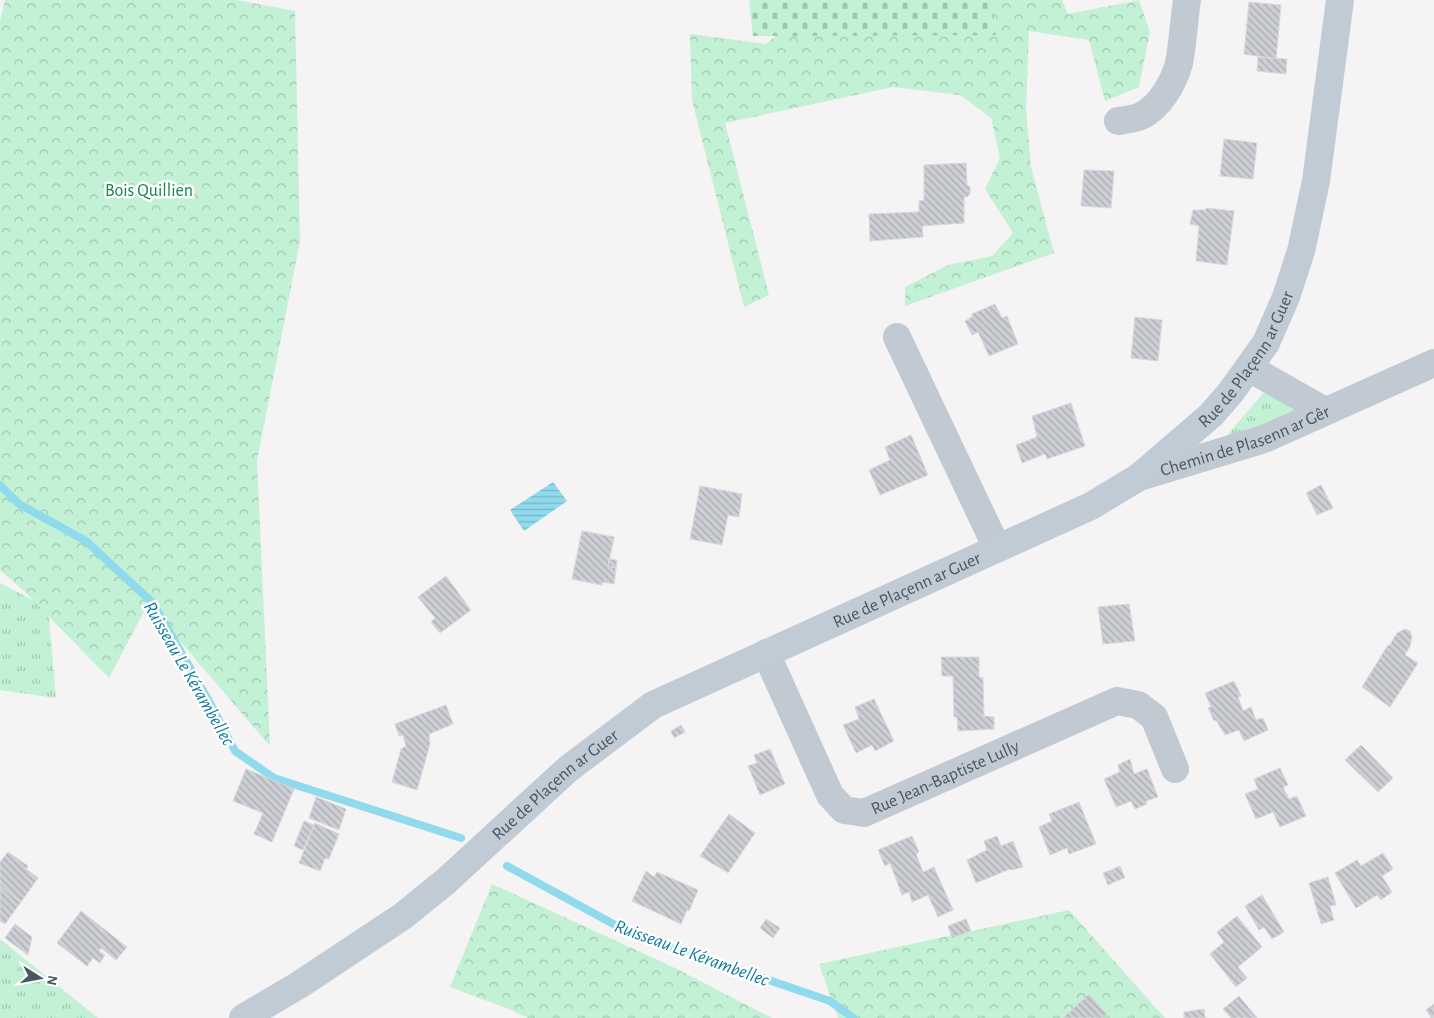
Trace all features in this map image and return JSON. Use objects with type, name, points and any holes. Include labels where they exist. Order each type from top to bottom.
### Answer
[{"type":"main road","name":"Rue de Plaçenn ar Guer","points":[[243,1018],[299,985],[404,916],[445,882],[568,768],[653,705],[1091,506],[1139,477],[1211,415],[1231,392],[1266,342],[1286,297],[1301,252],[1316,181],[1340,0]]},
{"type":"street","points":[[1118,121],[1130,120],[1150,110],[1170,85],[1179,63],[1186,0]]},
{"type":"street","points":[[898,337],[997,548]]},
{"type":"street","points":[[1325,411],[1434,363]]},
{"type":"street","name":"Chemin de Plasenn ar Gêr","points":[[1249,368],[1325,411]]},
{"type":"street","name":"Chemin de Plasenn ar Gêr","points":[[1139,477],[1264,439],[1325,411]]},
{"type":"street","name":"Rue Jean-Baptiste Lully","points":[[766,653],[830,795],[844,810],[864,813],[1117,701],[1138,705],[1154,717],[1175,769]]},
{"type":"green space","name":"Bois Quillien","points":[[5,0],[236,0],[295,11],[300,241],[257,461],[270,746],[148,604],[109,678],[24,591],[0,570],[0,21]]},
{"type":"green space","points":[[749,0],[992,0],[996,35],[753,36]]},
{"type":"green space","points":[[977,0],[1062,0],[1068,14],[1139,0],[1150,32],[1139,87],[1105,101],[1089,40],[1029,31],[1026,109],[1031,167],[1054,253],[905,306],[905,287],[948,265],[992,256],[1013,233],[985,189],[1000,158],[991,118],[960,95],[893,87],[725,123],[769,295],[744,307],[692,100],[690,34],[765,44],[800,19]]},
{"type":"green space","points":[[1265,391],[1304,411],[1218,446]]},
{"type":"green space","points":[[0,583],[48,608],[56,698],[0,690]]},
{"type":"green space","points":[[492,884],[673,967],[772,1018],[528,1018],[450,987]]},
{"type":"green space","points":[[1069,910],[1165,1018],[838,1018],[819,964]]},
{"type":"green space","points":[[0,939],[98,1018],[0,1018]]},
{"type":"water","points":[[553,482],[567,501],[524,531],[510,510]]},
{"type":"building","points":[[1249,2],[1281,5],[1276,59],[1244,54]]},
{"type":"building","points":[[1258,57],[1287,59],[1286,74],[1257,71]]},
{"type":"building","points":[[1224,139],[1257,143],[1253,179],[1220,176]]},
{"type":"building","points":[[966,163],[967,185],[970,187],[970,194],[964,197],[964,223],[922,226],[923,237],[870,241],[869,214],[919,212],[919,201],[924,200],[924,165]]},
{"type":"building","points":[[1084,170],[1114,171],[1111,208],[1081,206]]},
{"type":"building","points":[[1206,208],[1234,211],[1227,265],[1196,261],[1199,226],[1190,224],[1193,210],[1206,210]]},
{"type":"building","points":[[995,304],[1002,318],[1007,316],[1018,344],[989,356],[978,332],[972,335],[965,321],[972,317],[972,314]]},
{"type":"building","points":[[1135,317],[1162,320],[1158,361],[1131,358]]},
{"type":"building","points":[[1071,403],[1085,446],[1047,459],[1045,454],[1022,463],[1016,445],[1037,437],[1032,416]]},
{"type":"building","points":[[911,435],[928,475],[880,495],[869,470],[890,460],[885,447]]},
{"type":"building","points":[[1321,485],[1333,508],[1317,515],[1306,493]]},
{"type":"building","points":[[700,486],[742,494],[739,517],[728,515],[722,545],[690,539]]},
{"type":"building","points":[[582,531],[614,537],[608,566],[616,568],[614,584],[603,582],[602,585],[572,579]]},
{"type":"building","points":[[582,531],[614,537],[608,566],[616,568],[614,584],[603,582],[602,585],[572,579]]},
{"type":"building","points":[[610,559],[617,560],[616,568],[608,566]]},
{"type":"building","points":[[610,559],[617,560],[616,568],[608,566]]},
{"type":"building","points":[[446,576],[471,610],[440,633],[431,622],[435,618],[418,597]]},
{"type":"building","points":[[1129,604],[1135,641],[1103,644],[1098,607]]},
{"type":"building","points":[[1405,629],[1410,631],[1412,636],[1410,646],[1405,655],[1418,663],[1390,707],[1362,687],[1388,645],[1397,633]]},
{"type":"building","points":[[941,657],[979,657],[979,677],[983,678],[984,716],[994,717],[994,729],[958,731],[957,717],[954,717],[953,676],[942,676]]},
{"type":"building","points":[[1234,681],[1241,696],[1238,697],[1243,711],[1251,707],[1256,720],[1263,718],[1268,730],[1244,741],[1239,730],[1225,735],[1216,720],[1214,721],[1208,708],[1211,707],[1205,693]]},
{"type":"building","points":[[874,699],[894,741],[875,751],[872,745],[856,753],[843,725],[859,719],[855,707]]},
{"type":"building","points":[[446,705],[453,724],[429,734],[430,744],[417,790],[392,782],[401,749],[406,746],[403,735],[399,736],[395,724]]},
{"type":"building","points":[[681,725],[685,732],[674,738],[671,731]]},
{"type":"building","points":[[1361,745],[1393,778],[1378,792],[1345,760]]},
{"type":"building","points":[[770,749],[785,784],[760,795],[748,766],[757,763],[754,755]]},
{"type":"building","points":[[1130,759],[1134,774],[1147,769],[1158,797],[1146,801],[1147,804],[1135,809],[1131,801],[1116,807],[1104,779],[1120,772],[1118,765]]},
{"type":"building","points":[[1280,768],[1288,785],[1283,787],[1289,799],[1297,796],[1306,816],[1280,827],[1273,812],[1256,819],[1245,794],[1258,789],[1254,779]]},
{"type":"building","points":[[246,769],[294,789],[272,842],[254,834],[263,813],[233,801]]},
{"type":"building","points":[[316,797],[346,809],[339,830],[309,818]]},
{"type":"building","points":[[1079,802],[1096,844],[1069,854],[1067,848],[1050,855],[1039,827],[1052,821],[1049,814]]},
{"type":"building","points":[[729,814],[755,833],[728,873],[700,856]]},
{"type":"building","points":[[304,821],[314,825],[303,850],[294,846]]},
{"type":"building","points":[[315,823],[339,834],[329,859],[325,858],[320,871],[299,863]]},
{"type":"building","points":[[912,836],[919,852],[916,854],[923,872],[934,867],[953,910],[938,917],[928,895],[912,902],[909,892],[902,895],[890,863],[885,866],[878,850]]},
{"type":"building","points":[[997,836],[1001,846],[1013,841],[1023,867],[1010,869],[976,883],[967,860],[987,850],[984,841]]},
{"type":"building","points":[[8,852],[28,866],[26,869],[38,878],[21,902],[0,886],[0,862]]},
{"type":"building","points":[[1383,853],[1393,869],[1382,876],[1392,892],[1381,900],[1377,895],[1356,908],[1335,873],[1357,860],[1361,866]]},
{"type":"building","points":[[1120,866],[1125,878],[1116,881],[1111,870]]},
{"type":"building","points":[[1111,870],[1116,881],[1108,885],[1103,873]]},
{"type":"building","points":[[646,871],[654,877],[657,872],[698,890],[681,924],[632,901]]},
{"type":"building","points":[[1328,877],[1336,905],[1330,906],[1334,920],[1321,924],[1309,883]]},
{"type":"building","points":[[0,886],[21,902],[5,924],[0,921]]},
{"type":"building","points":[[1262,895],[1284,932],[1272,939],[1264,927],[1259,930],[1245,906]]},
{"type":"building","points":[[81,911],[127,947],[116,960],[101,948],[99,951],[105,955],[100,963],[93,958],[87,966],[57,943]]},
{"type":"building","points":[[1237,916],[1262,947],[1238,967],[1247,978],[1236,987],[1210,954],[1224,942],[1217,932]]},
{"type":"building","points":[[766,919],[780,928],[773,938],[760,928]]},
{"type":"building","points":[[966,919],[971,931],[952,938],[948,926]]},
{"type":"building","points":[[15,924],[32,937],[28,955],[5,938]]},
{"type":"building","points":[[1089,994],[1107,1014],[1102,1018],[1063,1018]]},
{"type":"building","points":[[1239,996],[1257,1018],[1231,1018],[1223,1009]]},
{"type":"building","points":[[1434,1004],[1434,1018],[1430,1018],[1426,1010]]},
{"type":"building","points":[[1204,1009],[1205,1018],[1184,1018],[1184,1012]]},
{"type":"waterway","name":"Ruisseau Le Kérambellec","points":[[0,485],[19,504],[86,541],[153,603],[235,751],[274,778],[461,838]]},
{"type":"waterway","name":"Ruisseau Le Kérambellec","points":[[507,866],[628,932],[830,1001],[853,1018]]}]
